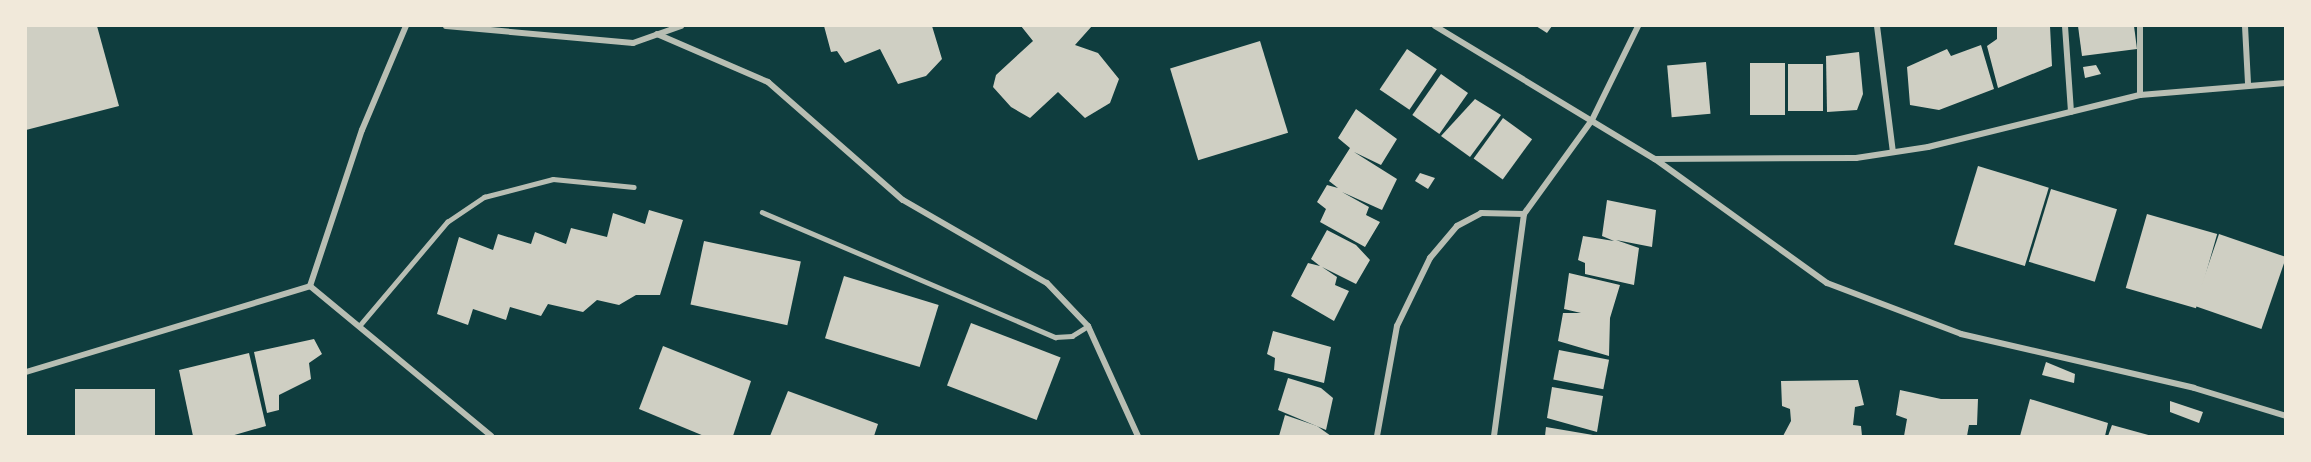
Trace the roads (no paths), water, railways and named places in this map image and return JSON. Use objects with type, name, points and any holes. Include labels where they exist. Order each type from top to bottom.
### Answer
[{"type":"street","points":[[310,286],[362,130],[406,26]]},
{"type":"street","points":[[446,26],[633,43],[681,26]]},
{"type":"street","points":[[1435,26],[1655,159],[1827,283],[1961,334],[2194,388],[2286,416]]},
{"type":"street","points":[[1494,436],[1524,214],[1592,120],[1638,26]]},
{"type":"street","points":[[1877,26],[1893,152]]},
{"type":"street","points":[[2064,26],[2071,112]]},
{"type":"street","points":[[2140,26],[2140,95]]},
{"type":"street","points":[[2246,26],[2248,84]]},
{"type":"street","points":[[657,34],[768,82],[868,174],[903,200],[1047,283],[1088,326],[1138,436]]},
{"type":"street","points":[[1655,159],[1856,158],[1893,152],[2140,95],[2248,84],[2286,83]]},
{"type":"street","points":[[1377,436],[1397,326],[1430,258],[1457,226],[1481,213],[1524,214]]},
{"type":"street","points":[[310,286],[491,436]]},
{"type":"street","points":[[26,372],[310,286]]},
{"type":"lane","points":[[360,326],[447,222],[484,197],[553,179],[634,187]]},
{"type":"lane","points":[[762,212],[1055,337],[1072,336],[1088,326]]}]
